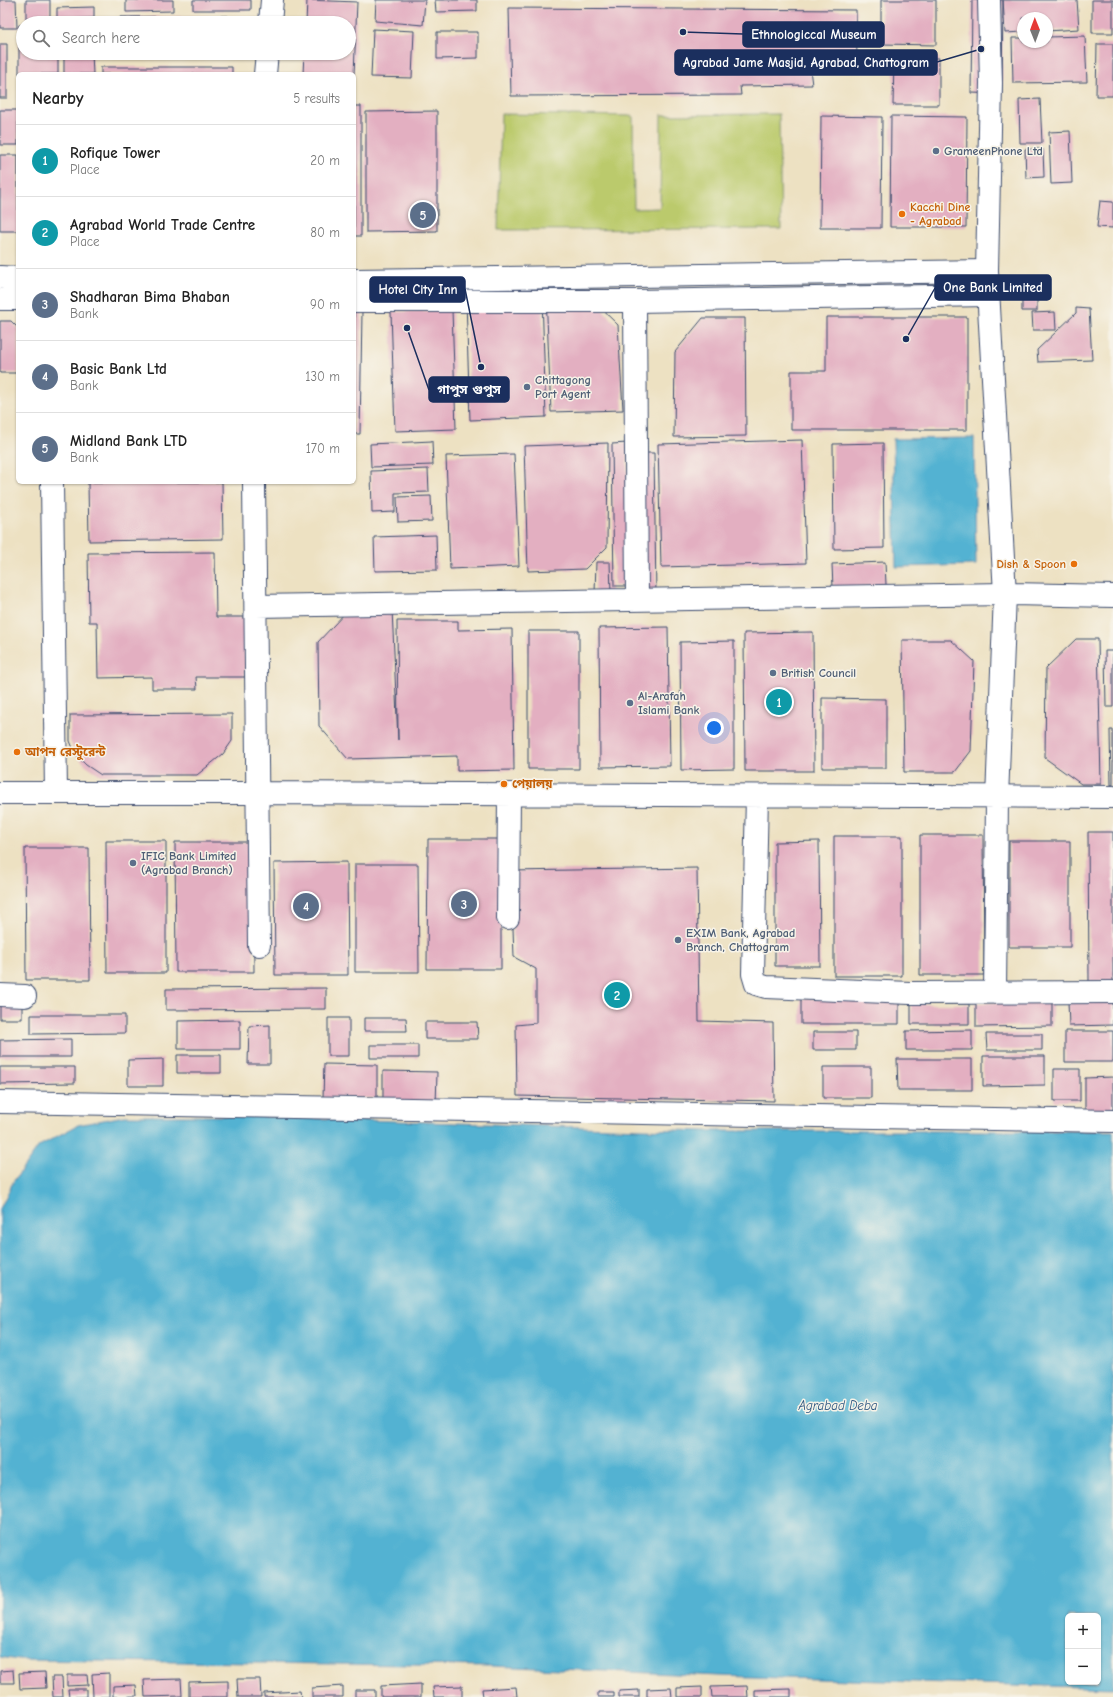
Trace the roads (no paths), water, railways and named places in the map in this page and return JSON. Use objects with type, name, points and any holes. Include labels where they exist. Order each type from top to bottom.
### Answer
[{"type":"street","points":[[271,16],[272,0]]},
{"type":"street","points":[[989,0],[991,83],[988,271],[1005,594],[997,798],[995,993]]},
{"type":"street","points":[[265,72],[266,60]]},
{"type":"street","points":[[356,280],[988,271]]},
{"type":"street","points":[[0,277],[16,278]]},
{"type":"street","points":[[356,301],[635,302],[989,294]]},
{"type":"street","points":[[0,299],[16,299]]},
{"type":"street","points":[[635,302],[637,599]]},
{"type":"street","points":[[52,484],[56,793]]},
{"type":"street","points":[[254,484],[259,945]]},
{"type":"street","points":[[256,606],[1005,594],[1113,596]]},
{"type":"street","points":[[0,793],[509,794],[997,798],[1113,797]]},
{"type":"street","points":[[508,918],[509,794]]},
{"type":"street","points":[[757,796],[753,974],[756,984],[766,987],[880,992],[1113,992]]},
{"type":"street","points":[[0,995],[25,996]]},
{"type":"street","points":[[0,1102],[1113,1122]]},
{"type":"water","points":[[974,438],[976,565],[896,567],[893,439]]},
{"type":"water","name":"Agrabad Deba","points":[[124,1116],[238,1116],[705,1131],[1113,1131],[1113,1688],[719,1676],[491,1666],[19,1660],[0,1657],[0,1209],[13,1182],[39,1146],[78,1125]]},
{"type":"place","name":"Ethnologiccal Museum","points":[[683,32]]},
{"type":"place","name":"Agrabad Jame Masjid, Agrabad, Chattogram","points":[[981,49]]},
{"type":"place","name":"GrameenPhone Ltd","points":[[936,151]]},
{"type":"place","name":"Kacchi Dine - Agrabad","points":[[902,214]]},
{"type":"place","name":"Midland Bank LTD","points":[[423,215]]},
{"type":"place","name":"গাপুস গুপুস","points":[[407,328]]},
{"type":"place","name":"One Bank Limited","points":[[906,339]]},
{"type":"place","name":"Hotel City Inn","points":[[481,367]]},
{"type":"place","name":"Chittagong Port Agent","points":[[527,387]]},
{"type":"place","name":"Dish & Spoon","points":[[1074,564]]},
{"type":"place","name":"British Council","points":[[773,673]]},
{"type":"place","name":"Rofique Tower","points":[[779,702]]},
{"type":"place","name":"Al-Arafah Islami Bank","points":[[630,703]]},
{"type":"place","name":"আপন রেস্টুরেন্ট","points":[[17,752]]},
{"type":"place","name":"পেয়ালয়","points":[[504,784]]},
{"type":"place","name":"IFIC Bank Limited (Agrabad Branch)","points":[[133,863]]},
{"type":"place","name":"Shadharan Bima Bhaban","points":[[464,904]]},
{"type":"place","name":"Basic Bank Ltd","points":[[306,906]]},
{"type":"place","name":"EXIM Bank, Agrabad Branch, Chattogram","points":[[678,940]]},
{"type":"place","name":"Agrabad World Trade Centre","points":[[617,995]]}]
